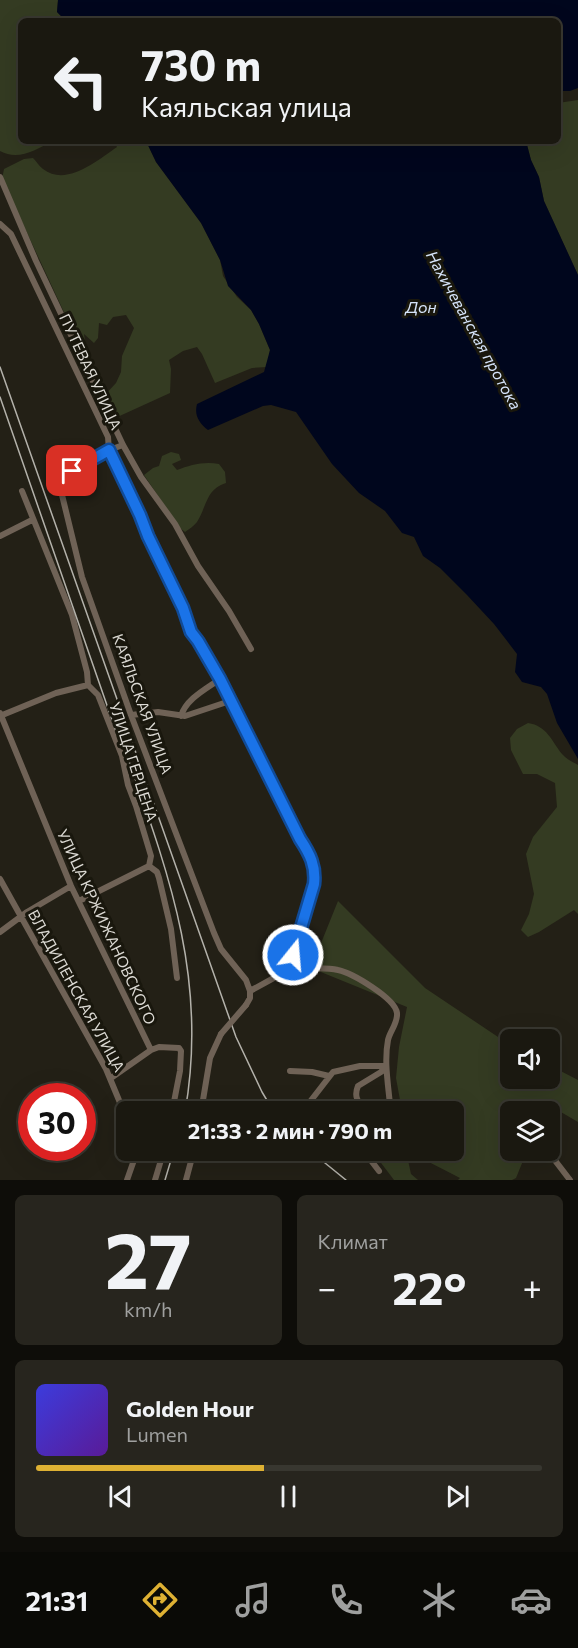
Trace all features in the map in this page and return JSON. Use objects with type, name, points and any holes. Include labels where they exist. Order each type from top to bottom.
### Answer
[{"type":"street","name":"ПУТЕВАЯ УЛИЦА","points":[[0,177],[36,261],[123,445],[141,477],[176,524],[198,566],[230,611],[251,649]]},
{"type":"street","name":"ПУТЕВАЯ УЛИЦА","points":[[0,224],[11,234],[108,437],[109,450],[183,608],[191,632],[220,679],[313,862],[314,884],[294,949],[295,966]]},
{"type":"street","name":"КАЯЛЬСКАЯ УЛИЦА","points":[[123,445],[109,450],[72,471],[62,481],[62,495],[82,576],[130,715],[214,933],[221,949],[246,980],[250,991]]},
{"type":"street","name":"УЛИЦА ГЕРЦЕНА","points":[[22,491],[72,615],[87,672],[88,685],[98,695],[122,756],[128,785],[151,856],[149,866],[157,872],[162,888],[171,929],[177,978]]},
{"type":"street","points":[[0,536],[32,520]]},
{"type":"street","points":[[181,716],[183,708],[220,679]]},
{"type":"street","points":[[0,715],[56,693],[88,685]]},
{"type":"street","points":[[130,715],[158,712],[181,716],[196,714],[230,701]]},
{"type":"street","name":"УЛИЦА КРЖИЖАНОВСКОГО","points":[[0,715],[71,886],[151,1050]]},
{"type":"street","points":[[79,901],[149,866]]},
{"type":"street","name":"ВЛАДИЛЕНСКАЯ УЛИЦА","points":[[0,879],[111,1078],[120,1101]]},
{"type":"street","points":[[0,932],[27,912],[71,886]]},
{"type":"street","points":[[203,1101],[210,1058],[221,1034],[246,1005],[250,998],[250,991],[295,966],[338,970],[366,983],[394,1006],[397,1013],[388,1041],[386,1066],[390,1101]]},
{"type":"street","points":[[111,1078],[151,1050],[159,1047],[179,1048],[182,1051],[174,1101]]},
{"type":"street","points":[[310,1101],[329,1076],[342,1069],[386,1066]]},
{"type":"street","points":[[358,1101],[356,1091],[358,1086],[381,1072],[386,1066]]},
{"type":"street","points":[[290,1071],[312,1072],[329,1076]]},
{"type":"street","points":[[128,1179],[134,1161]]},
{"type":"street","points":[[155,1180],[161,1161]]},
{"type":"street","points":[[186,1180],[191,1161]]},
{"type":"street","points":[[371,1161],[379,1171]]},
{"type":"street","points":[[555,1161],[570,1180]]},
{"type":"green space","points":[[0,0],[58,0],[57,12],[63,18],[18,18],[18,144],[46,144],[20,155],[0,151]]},
{"type":"green space","points":[[578,100],[578,275],[544,201],[539,177],[527,144],[561,144],[561,103]]},
{"type":"green space","points":[[116,144],[147,144],[156,162],[201,223],[220,260],[223,276],[237,297],[251,310],[270,350],[267,367],[252,368],[215,383],[197,347],[183,351],[169,360],[170,393],[113,419],[103,397],[116,383],[121,372],[122,356],[134,328],[126,315],[113,317],[107,325],[99,323],[98,338],[94,343],[84,334],[87,355],[83,353],[2,179],[4,169],[24,159],[33,158],[42,168],[52,174],[71,174],[91,165],[117,147]]},
{"type":"green space","points":[[171,452],[179,454],[181,460],[172,464],[177,470],[197,464],[213,463],[219,464],[225,472],[226,483],[214,489],[197,522],[185,532],[144,475],[159,466],[162,456]]},
{"type":"green space","points":[[528,723],[544,730],[564,756],[578,765],[578,914],[574,910],[528,937],[521,930],[529,914],[534,894],[526,854],[533,837],[557,807],[555,783],[537,774],[523,774],[511,750],[510,738],[517,729]]},
{"type":"green space","points":[[338,901],[425,988],[500,1038],[500,1089],[560,1089],[560,1071],[578,1080],[578,1122],[560,1112],[560,1101],[500,1101],[500,1161],[523,1161],[516,1178],[512,1180],[458,1180],[460,1178],[427,1161],[464,1161],[464,1101],[400,1101],[396,1078],[407,1007],[311,968]]},
{"type":"green space","points":[[380,1161],[408,1161],[411,1174],[418,1180],[394,1180]]},
{"type":"water","points":[[58,0],[578,0],[578,88],[561,91],[561,18],[63,18],[57,12]]},
{"type":"water","name":"Дон","points":[[147,144],[527,144],[539,177],[544,201],[578,275],[578,759],[557,723],[547,694],[541,687],[522,682],[515,672],[517,654],[494,624],[440,568],[423,556],[414,537],[402,533],[385,511],[359,493],[332,464],[296,412],[271,405],[263,406],[208,430],[200,422],[196,412],[197,404],[264,372],[270,350],[251,310],[228,286],[220,260],[201,223],[156,162]]},
{"type":"railway","points":[[0,367],[236,1037],[267,1101]]},
{"type":"railway","points":[[0,397],[118,737]]},
{"type":"railway","points":[[118,730],[166,870],[187,963],[191,1011],[191,1060],[186,1101]]},
{"type":"railway","points":[[165,1180],[171,1161]]},
{"type":"railway","points":[[323,1161],[346,1180]]},
{"type":"route","points":[[72,471],[109,450],[183,608],[187,624],[220,679],[300,839],[309,852],[315,873],[314,884],[293,955]]},
{"type":"water label","name":"Нахичеванская протока","points":[[474,330]]}]
